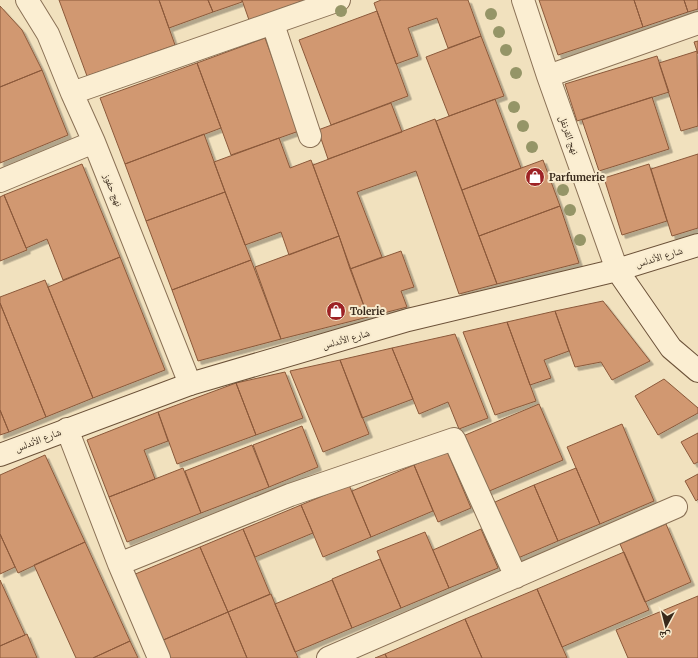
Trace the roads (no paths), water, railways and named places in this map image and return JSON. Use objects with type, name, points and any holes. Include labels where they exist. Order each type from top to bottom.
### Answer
[{"type":"street","name":"نهج حفوز","points":[[27,0],[48,34],[56,51],[72,93],[94,142],[190,384]]},
{"type":"street","points":[[72,93],[339,0]]},
{"type":"street","name":"نهج القرنفل","points":[[523,0],[548,76],[617,270],[672,348],[698,371]]},
{"type":"street","points":[[548,76],[698,23]]},
{"type":"street","points":[[273,24],[310,136]]},
{"type":"street","points":[[0,181],[94,142]]},
{"type":"street","name":"شارع الأندلس","points":[[0,455],[190,384],[408,320],[617,270],[698,245]]},
{"type":"street","points":[[67,429],[119,564],[159,658]]},
{"type":"street","points":[[119,564],[290,495],[454,439],[516,576]]},
{"type":"street","points":[[328,658],[676,507]]},
{"type":"place","name":"Parfumerie","points":[[535,177]]},
{"type":"place","name":"Tolerie","points":[[336,311]]}]
